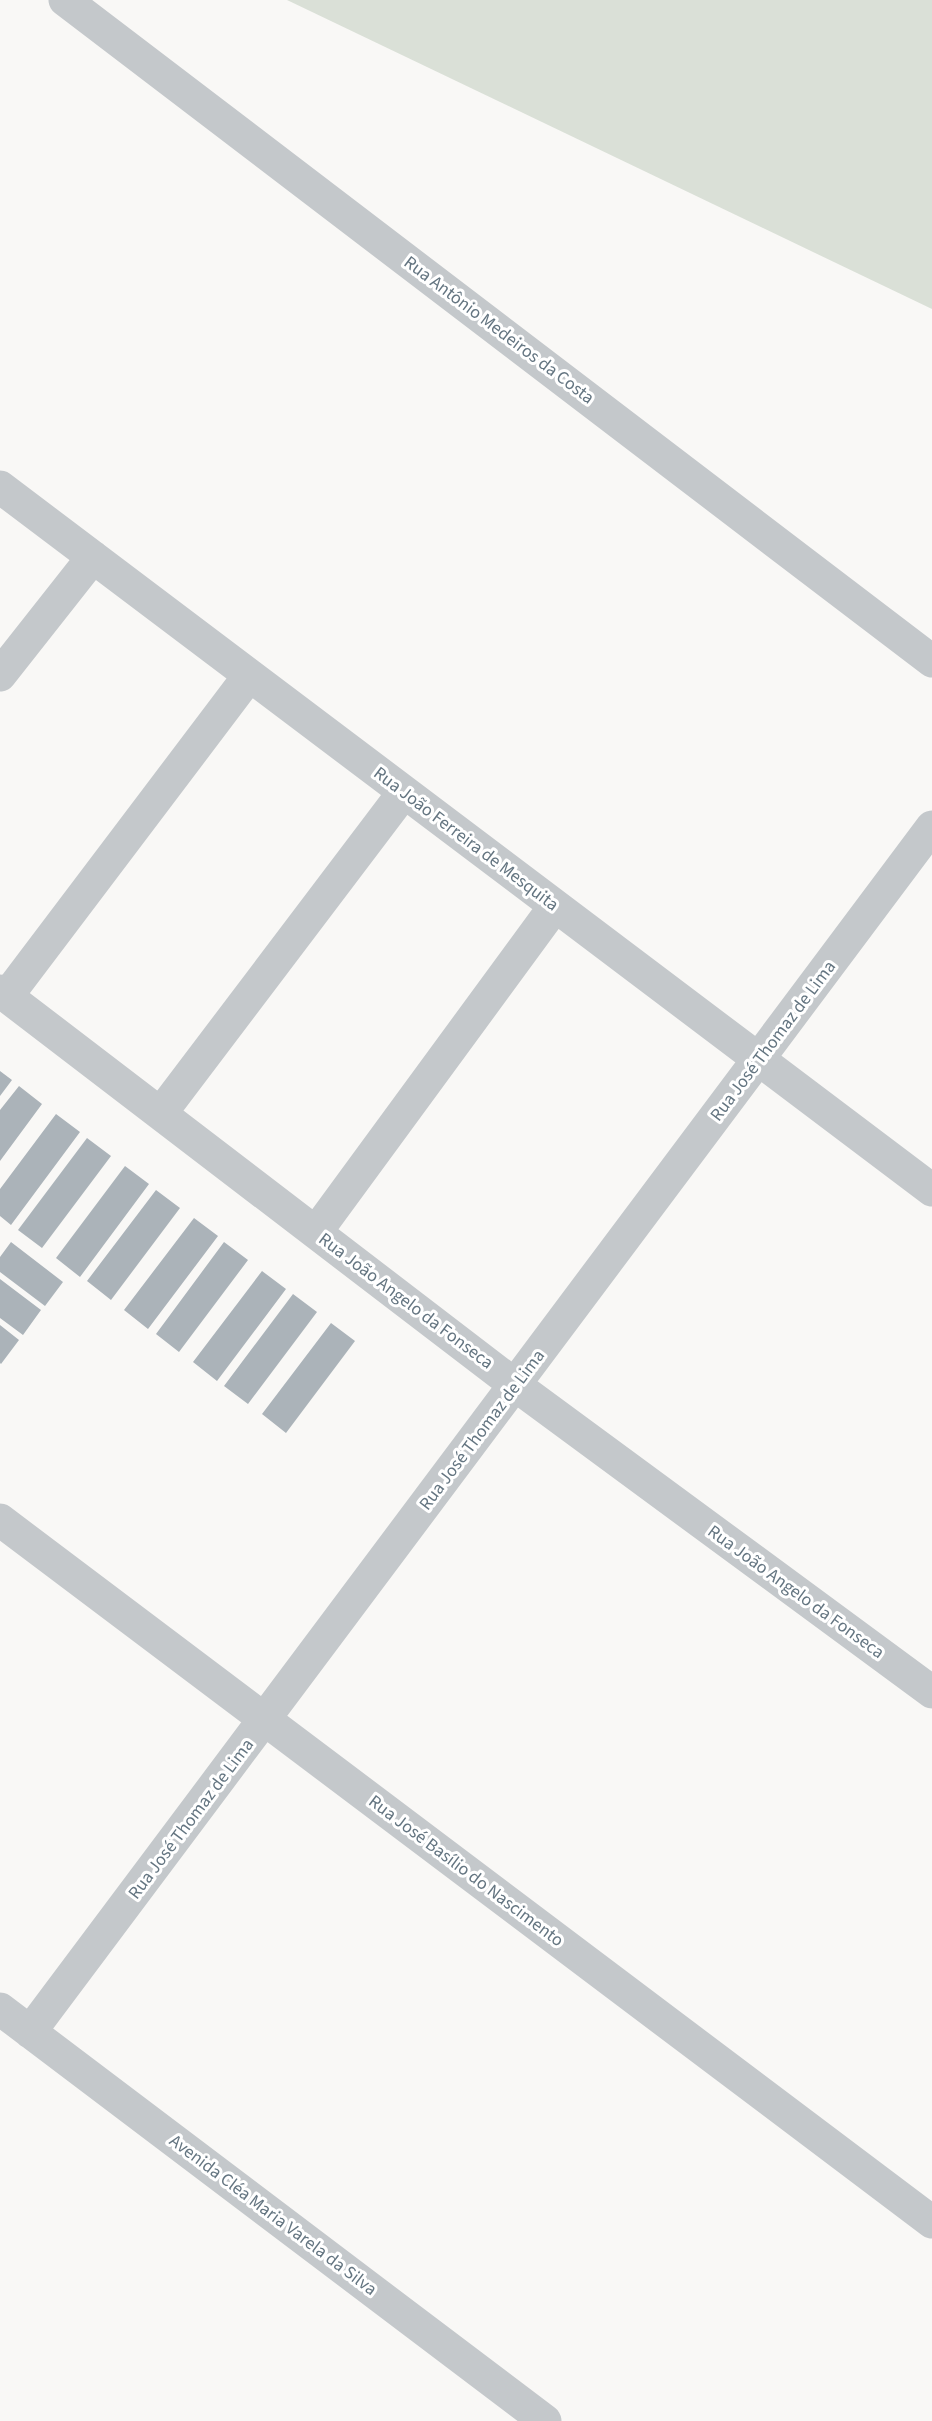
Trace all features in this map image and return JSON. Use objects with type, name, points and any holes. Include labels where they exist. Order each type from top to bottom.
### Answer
[{"type":"street","name":"Rua Antônio Medeiros da Costa","points":[[65,0],[932,661]]},
{"type":"street","name":"Rua João Ferreira de Mesquita","points":[[0,487],[932,1190]]},
{"type":"street","points":[[0,675],[93,557]]},
{"type":"street","points":[[3,993],[35,959],[249,676]]},
{"type":"street","points":[[161,1113],[404,792]]},
{"type":"street","name":"Rua José Thomaz de Lima","points":[[30,2032],[266,1720],[932,827]]},
{"type":"street","points":[[316,1232],[555,906]]},
{"type":"street","name":"Rua João Angelo da Fonseca","points":[[3,993],[515,1385],[932,1692]]},
{"type":"street","name":"Rua José Basílio do Nascimento","points":[[0,1520],[932,2222]]},
{"type":"street","name":"Avenida Cléa Maria Varela da Silva","points":[[0,2009],[545,2421]]},
{"type":"shaded area","points":[[287,0],[932,0],[932,309]]},
{"type":"building","points":[[0,1071],[12,1080],[0,1096]]},
{"type":"building","points":[[19,1086],[42,1104],[0,1161],[0,1110]]},
{"type":"building","points":[[56,1114],[80,1132],[11,1225],[0,1216],[0,1189]]},
{"type":"building","points":[[87,1138],[111,1156],[42,1248],[18,1230]]},
{"type":"building","points":[[125,1166],[149,1184],[80,1277],[56,1258]]},
{"type":"building","points":[[156,1190],[180,1208],[111,1300],[87,1281]]},
{"type":"building","points":[[194,1218],[218,1236],[148,1329],[124,1310]]},
{"type":"building","points":[[11,1242],[63,1282],[45,1306],[0,1272],[0,1257]]},
{"type":"building","points":[[224,1242],[248,1260],[179,1352],[156,1334]]},
{"type":"building","points":[[262,1271],[286,1289],[217,1381],[193,1362]]},
{"type":"building","points":[[0,1279],[41,1310],[23,1335],[0,1318]]},
{"type":"building","points":[[293,1294],[317,1312],[248,1404],[224,1386]]},
{"type":"building","points":[[331,1323],[355,1341],[286,1433],[262,1414]]},
{"type":"building","points":[[0,1325],[19,1340],[1,1364],[0,1363]]}]
